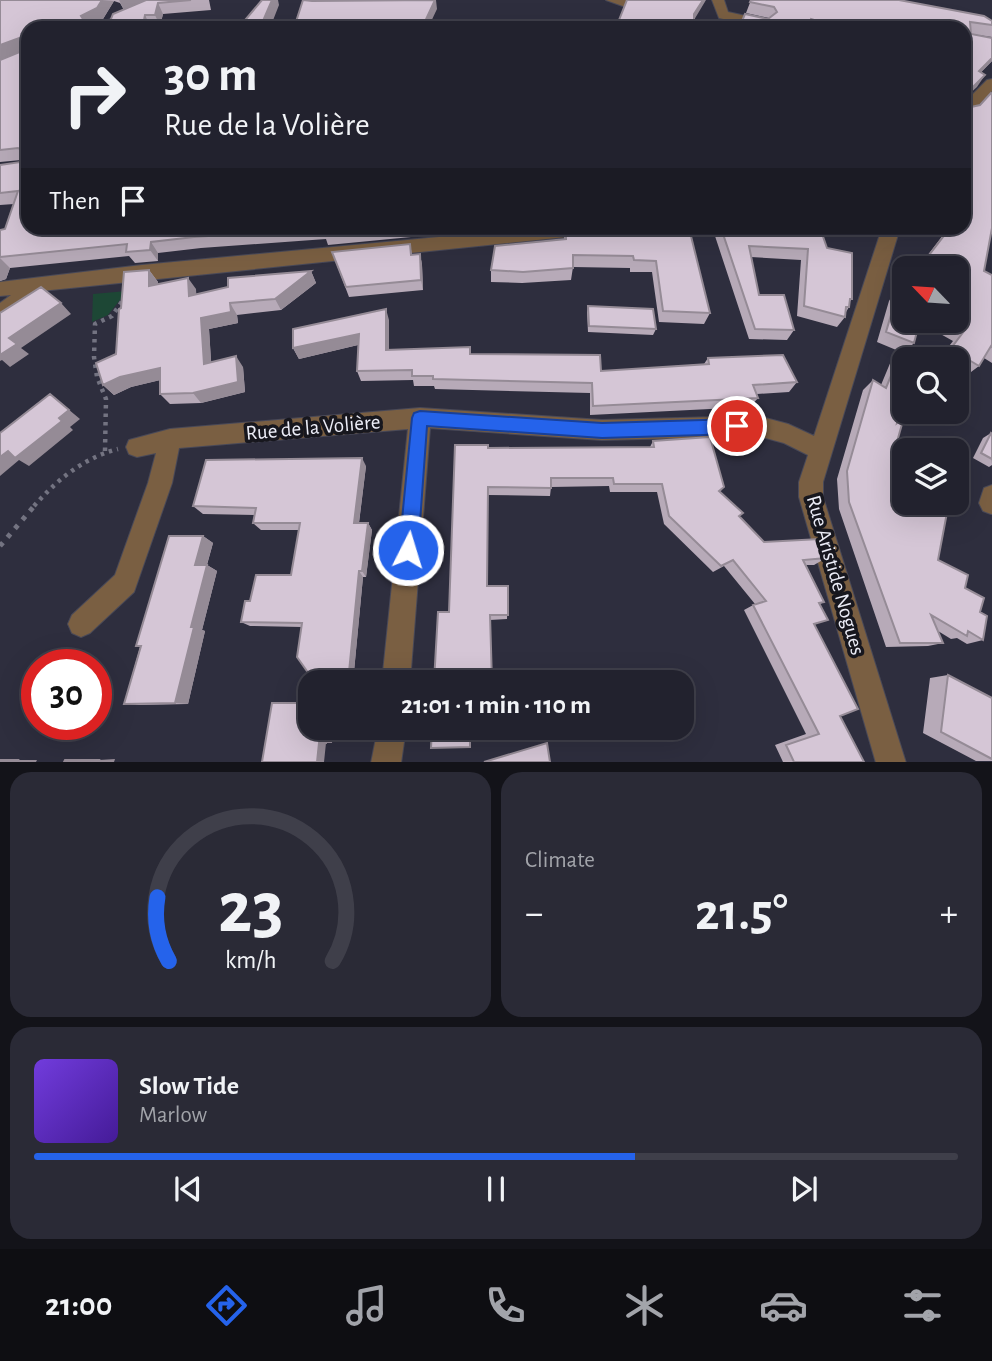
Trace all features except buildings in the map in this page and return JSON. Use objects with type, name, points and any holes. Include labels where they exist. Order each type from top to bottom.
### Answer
[{"type":"street","points":[[113,21],[164,0]]},
{"type":"street","points":[[612,0],[631,5],[639,0]]},
{"type":"street","points":[[718,0],[723,15],[750,21]]},
{"type":"street","points":[[971,105],[992,83]]},
{"type":"street","points":[[0,289],[142,272],[523,235]]},
{"type":"street","name":"Rue Aristide Nogues","points":[[889,235],[811,482],[810,497],[891,762]]},
{"type":"street","points":[[0,314],[34,287]]},
{"type":"street","points":[[397,670],[420,418]]},
{"type":"street","name":"Rue de la Volière","points":[[137,447],[170,439],[420,418],[602,430],[758,426],[788,434],[821,450]]},
{"type":"street","points":[[81,624],[125,583],[160,483],[170,439]]},
{"type":"street","points":[[386,762],[391,740]]},
{"type":"path","points":[[0,546],[79,464],[105,451],[106,399],[97,377],[94,357],[95,324],[112,316],[142,272]]},
{"type":"green space","points":[[127,291],[108,315],[92,322],[93,294]]},
{"type":"route","points":[[408,550],[420,418],[602,430],[737,426]]}]
